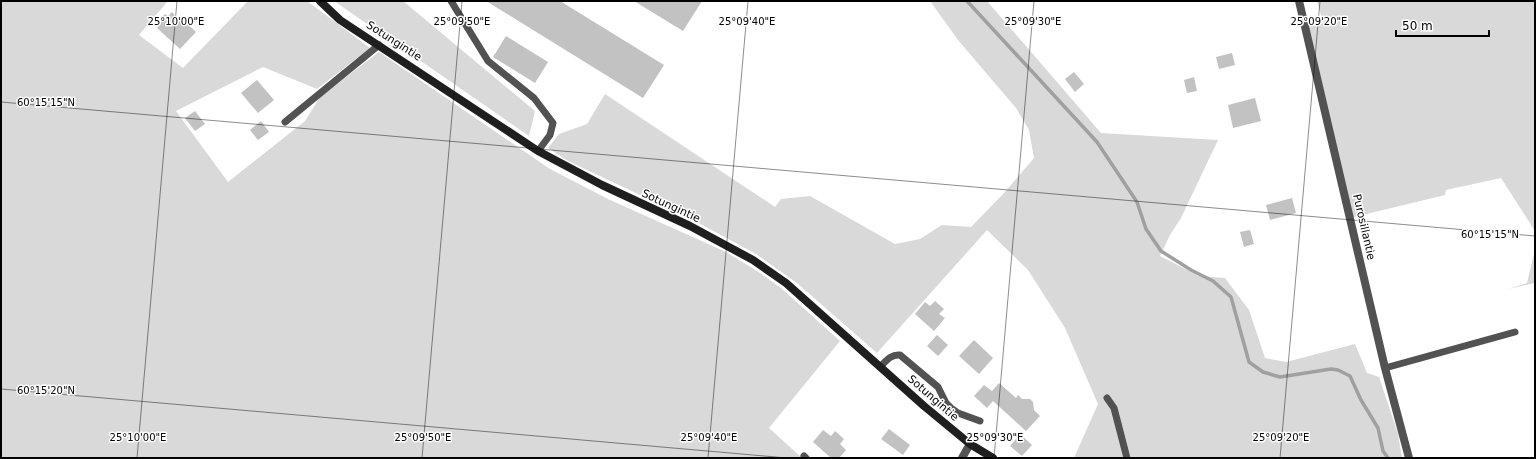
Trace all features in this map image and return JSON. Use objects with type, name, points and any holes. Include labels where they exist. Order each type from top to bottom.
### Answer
[{"type":"street","name":"Sotungintie","points":[[320,1],[340,20],[538,151],[602,185],[690,226],[753,260],[786,283],[880,367],[970,444],[993,458]]},
{"type":"street","name":"Purosillantie","points":[[1299,1],[1385,368],[1409,458]]},
{"type":"street","points":[[962,458],[970,444]]},
{"type":"lane","points":[[451,1],[488,61],[534,98],[553,123],[550,135],[538,151]]},
{"type":"lane","points":[[285,122],[379,45]]},
{"type":"lane","points":[[1385,368],[1515,332]]},
{"type":"lane","points":[[880,367],[890,357],[895,354],[900,355],[938,387],[946,403],[951,408],[958,413],[980,421]]},
{"type":"lane","points":[[1107,398],[1114,408],[1126,458]]},
{"type":"shaded area","points":[[1,1],[168,1],[139,35],[183,68],[248,1],[307,1],[370,48],[317,89],[263,67],[176,111],[228,182],[305,121],[320,97],[379,52],[550,169],[608,199],[726,252],[757,271],[781,288],[840,341],[769,428],[802,458],[1,458]]},
{"type":"shaded area","points":[[334,1],[403,1],[535,111],[529,136]]},
{"type":"shaded area","points":[[930,1],[987,1],[1101,133],[1218,140],[1181,218],[1170,235],[1160,256],[1199,276],[1225,278],[1249,310],[1265,358],[1286,362],[1355,344],[1367,373],[1379,377],[1398,434],[1402,458],[1131,458],[1119,414],[1113,411],[1124,458],[1074,458],[1098,404],[1065,328],[1028,270],[987,230],[877,353],[797,283],[756,254],[695,221],[568,161],[548,148],[559,134],[587,124],[605,94],[775,207],[781,199],[810,196],[895,244],[920,239],[942,225],[971,227],[1005,192],[1034,158],[1029,130],[1016,108],[958,40]]},
{"type":"shaded area","points":[[1317,1],[1535,1],[1535,231],[1501,178],[1446,190],[1445,195],[1350,218],[1305,26],[1323,23]]},
{"type":"shaded area","points":[[1535,250],[1535,283],[1508,289],[1527,283]]},
{"type":"building","points":[[486,1],[560,1],[664,65],[643,98]]},
{"type":"building","points":[[634,1],[702,1],[683,31]]},
{"type":"building","points":[[172,12],[177,18],[179,16],[196,32],[180,49],[157,28],[161,23],[159,20],[165,14],[168,16]]},
{"type":"building","points":[[506,36],[548,62],[535,83],[493,57]]},
{"type":"building","points":[[1232,53],[1235,65],[1219,69],[1216,57]]},
{"type":"building","points":[[1074,72],[1084,84],[1075,92],[1065,79]]},
{"type":"building","points":[[1194,77],[1197,91],[1187,93],[1184,80]]},
{"type":"building","points":[[257,80],[274,100],[258,113],[241,93]]},
{"type":"building","points":[[1255,98],[1261,121],[1233,128],[1228,105]]},
{"type":"building","points":[[195,111],[205,124],[195,131],[185,118]]},
{"type":"building","points":[[261,121],[269,132],[258,140],[250,130]]},
{"type":"building","points":[[1292,198],[1296,213],[1270,220],[1266,205]]},
{"type":"building","points":[[1250,230],[1254,244],[1244,247],[1240,232]]},
{"type":"building","points":[[935,301],[944,309],[939,314],[945,318],[934,331],[915,314],[925,302],[930,306]]},
{"type":"building","points":[[937,335],[948,345],[938,356],[927,346]]},
{"type":"building","points":[[974,340],[993,358],[979,374],[959,356]]},
{"type":"building","points":[[999,383],[1016,398],[1018,395],[1022,399],[1030,399],[1033,402],[1034,410],[1040,416],[1026,431],[993,401],[987,408],[974,396],[984,385],[992,391]]},
{"type":"building","points":[[889,429],[910,445],[903,455],[881,439]]},
{"type":"building","points":[[823,430],[831,436],[835,431],[844,439],[840,444],[846,450],[839,458],[831,458],[813,442]]},
{"type":"building","points":[[1020,434],[1032,445],[1022,456],[1010,446]]},
{"type":"waterway","points":[[967,1],[1097,142],[1137,202],[1146,229],[1161,251],[1191,270],[1213,281],[1231,297],[1249,362],[1263,372],[1280,377],[1331,369],[1338,370],[1350,376],[1361,400],[1378,428],[1383,451],[1388,458]]}]
